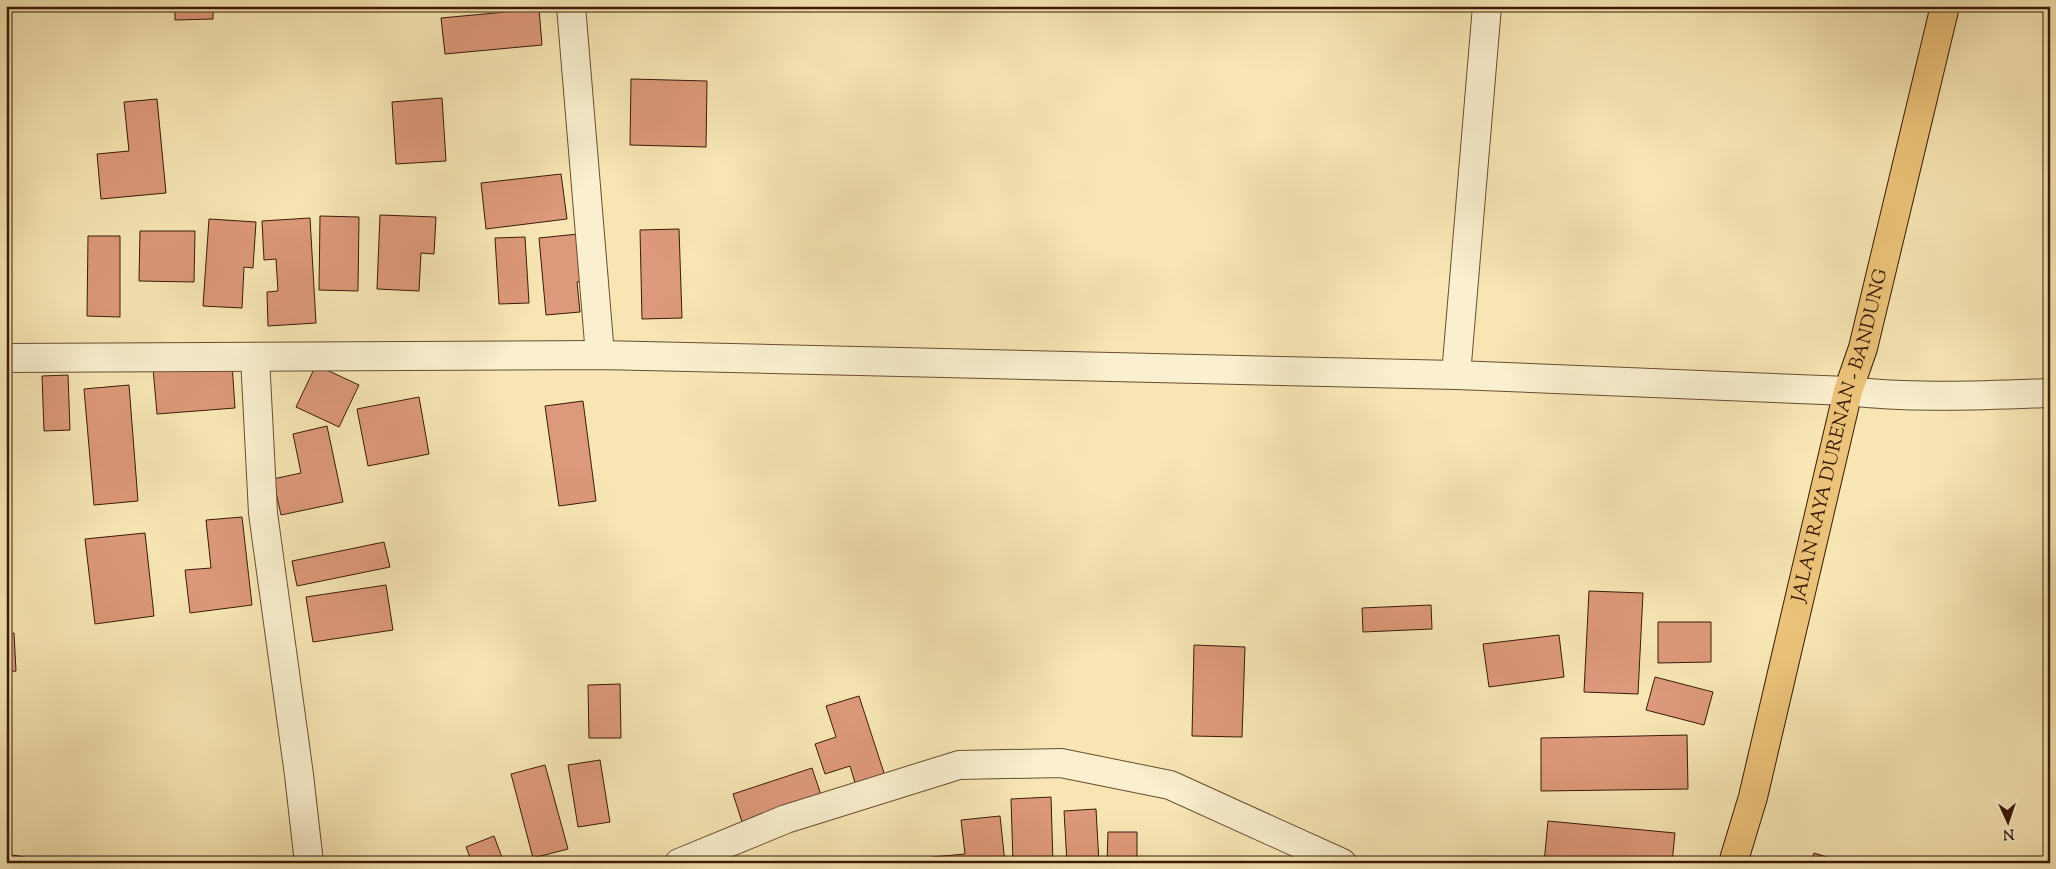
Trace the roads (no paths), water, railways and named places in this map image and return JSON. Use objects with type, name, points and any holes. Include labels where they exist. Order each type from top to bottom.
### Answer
[{"type":"main road","name":"JALAN RAYA DURENAN - BANDUNG","points":[[1734,863],[1753,796],[1848,392],[1863,348],[1945,6]]},
{"type":"street","points":[[571,6],[600,355]]},
{"type":"street","points":[[1456,375],[1487,6]]},
{"type":"street","points":[[6,358],[600,355],[1456,375],[1940,396],[2050,393]]},
{"type":"street","points":[[255,357],[262,513],[299,775],[309,863]]},
{"type":"street","points":[[679,863],[786,819],[960,766],[1061,763],[1170,785],[1342,863]]}]
